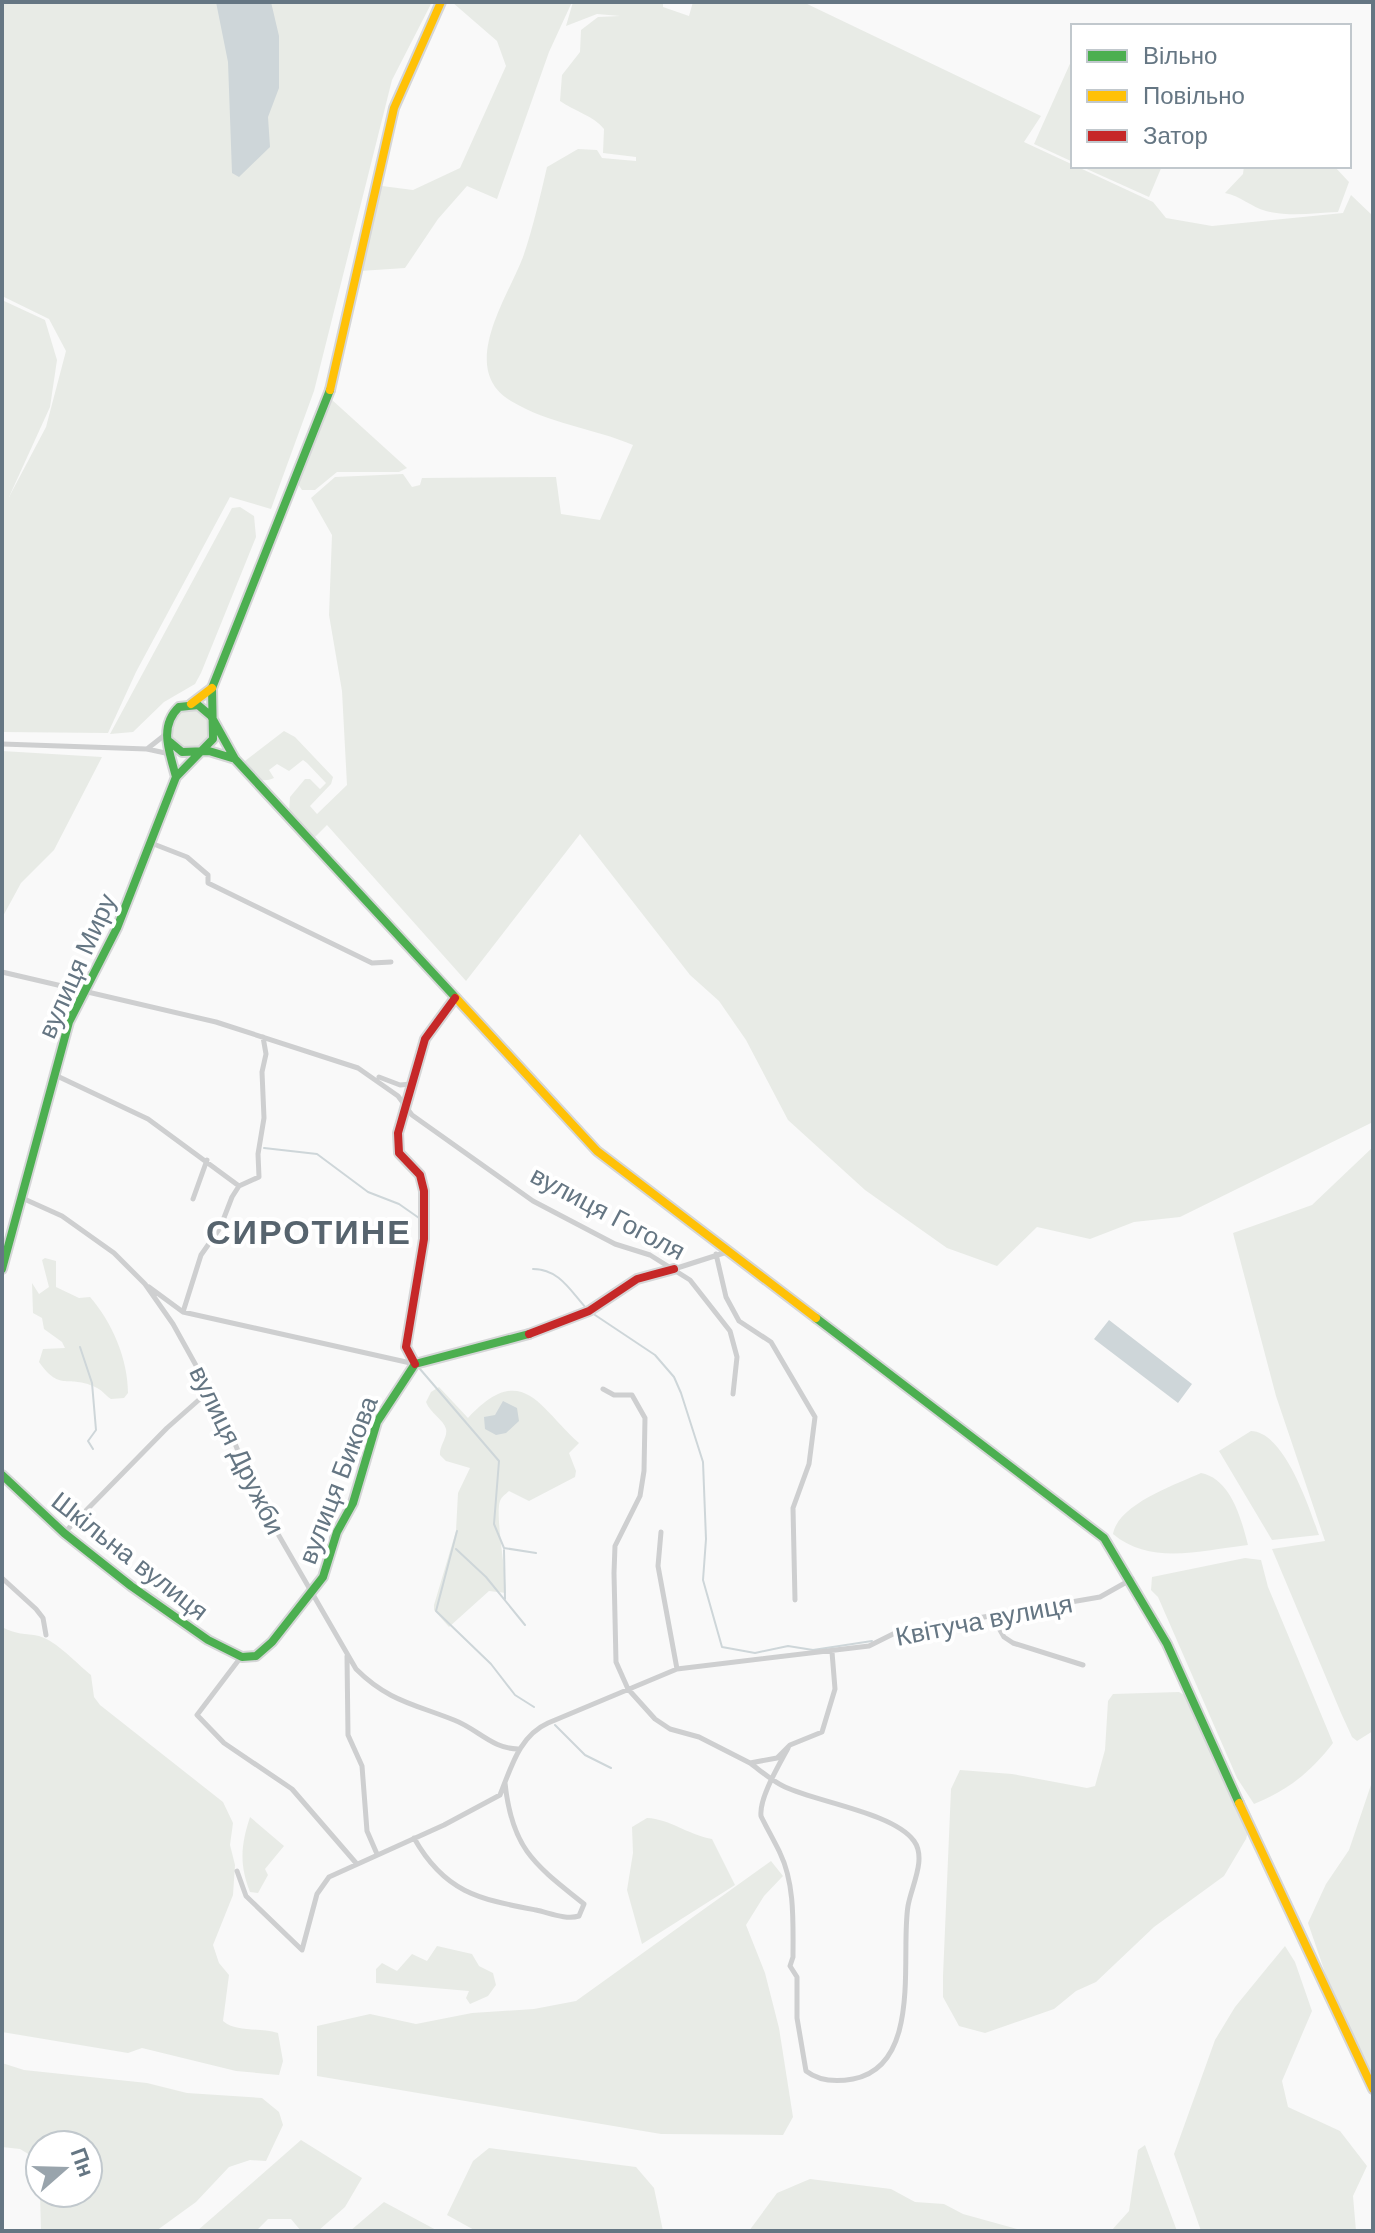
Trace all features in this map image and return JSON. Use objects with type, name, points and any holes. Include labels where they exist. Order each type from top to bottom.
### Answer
[{"type":"street","points":[[176,777],[192,753],[213,739],[212,688],[327,402],[394,108],[441,2]]},
{"type":"street","points":[[176,777],[167,737],[170,714],[179,707],[191,704],[212,688]]},
{"type":"street","points":[[191,704],[204,709],[235,759],[597,1151],[1104,1538],[1134,1579],[1373,2089]]},
{"type":"street","points":[[147,749],[167,737]]},
{"type":"street","points":[[167,737],[176,749],[192,753]]},
{"type":"street","points":[[2,744],[147,749],[171,755],[220,752],[235,759]]},
{"type":"street","name":"вулиця Миру","points":[[2,1269],[69,1022],[117,928],[176,777]]},
{"type":"street","points":[[151,843],[187,857],[208,875],[208,883],[251,906],[372,963],[391,962]]},
{"type":"street","name":"вулиця Гоголя","points":[[2,972],[84,993],[144,1004],[263,1036],[371,1074],[406,1104],[412,1115],[533,1201],[615,1244],[650,1255],[690,1280],[730,1331],[737,1357],[733,1394]]},
{"type":"street","points":[[415,1364],[406,1347],[423,1230],[424,1191],[420,1175],[399,1153],[398,1133],[425,1039],[455,998]]},
{"type":"street","points":[[183,1312],[201,1255],[220,1228],[239,1186],[259,1177],[258,1154],[264,1118],[262,1072],[266,1054],[263,1036]]},
{"type":"street","points":[[266,1054],[280,1041]]},
{"type":"street","points":[[371,1074],[400,1085],[412,1084]]},
{"type":"street","points":[[55,1075],[148,1119],[239,1186]]},
{"type":"street","points":[[193,1199],[207,1160]]},
{"type":"street","name":"вулиця Дружби","points":[[22,1198],[62,1216],[114,1253],[145,1284],[173,1324],[210,1390],[256,1496],[347,1656],[375,1687],[394,1699],[457,1720],[503,1749],[520,1749]]},
{"type":"street","points":[[145,1284],[183,1312],[415,1364],[527,1335],[589,1311],[637,1279],[727,1252]]},
{"type":"street","points":[[716,1254],[726,1297],[738,1320],[771,1342],[813,1411],[817,1426],[809,1464],[793,1508],[795,1600]]},
{"type":"street","name":"вулиця Бикова","points":[[356,1863],[292,1789],[211,1733],[197,1715],[242,1657],[256,1656],[272,1642],[323,1577],[337,1532],[352,1506],[377,1422],[415,1364]]},
{"type":"street","points":[[603,1389],[614,1395],[632,1395],[645,1418],[640,1496],[615,1546],[616,1662],[628,1689],[655,1719],[670,1729],[699,1737],[750,1763],[774,1780],[815,1799],[846,1806],[905,1833],[918,1849],[908,1905],[908,1986],[890,2053],[874,2069],[851,2079],[825,2080],[806,2071],[797,2018],[797,1977],[790,1966],[793,1908],[782,1855],[771,1829],[761,1818],[763,1798],[774,1780],[788,1748]]},
{"type":"street","points":[[64,1533],[167,1428],[210,1390]]},
{"type":"street","name":"Шкільна вулиця","points":[[2,1475],[64,1533],[208,1640],[242,1657]]},
{"type":"street","points":[[661,1532],[658,1566],[677,1669]]},
{"type":"street","points":[[2,1578],[43,1618],[46,1635]]},
{"type":"street","name":"Квітуча вулиця","points":[[237,1871],[246,1896],[302,1950],[319,1889],[329,1877],[500,1795],[509,1766],[536,1729],[677,1669],[869,1646],[897,1632],[1100,1597],[1134,1579]]},
{"type":"street","points":[[992,1616],[1004,1637],[1013,1643],[1083,1665]]},
{"type":"street","points":[[750,1763],[777,1758],[788,1748],[822,1732],[835,1689],[832,1652]]},
{"type":"street","points":[[347,1656],[346,1720],[362,1766],[367,1831],[377,1854]]},
{"type":"street","points":[[414,1838],[441,1877],[465,1892],[485,1900],[579,1916],[584,1904],[542,1868],[516,1837],[505,1782]]},
{"type":"shaded area","points":[[2,2],[432,2],[392,80],[314,391],[271,509],[230,497],[136,672],[108,733],[2,732],[2,300],[45,320],[57,360],[50,407],[9,497],[46,427],[66,351],[49,319],[2,296]]},
{"type":"shaded area","points":[[216,2],[271,2],[279,36],[279,88],[268,117],[270,147],[239,177],[232,173],[228,62]]},
{"type":"shaded area","points":[[452,2],[572,2],[549,52],[497,199],[467,186],[438,219],[405,268],[360,271],[382,186],[413,190],[460,168],[506,66],[497,41]]},
{"type":"shaded area","points":[[573,2],[663,2],[663,7],[689,16],[693,2],[803,2],[1041,116],[1024,142],[1071,164],[1071,168],[1080,168],[1153,202],[1166,218],[1212,226],[1343,213],[1351,195],[1373,216],[1373,1122],[1180,1217],[1134,1222],[1090,1239],[1037,1227],[997,1266],[947,1248],[865,1190],[788,1120],[746,1040],[719,1001],[690,975],[580,834],[466,981],[327,825],[311,841],[289,813],[290,797],[305,779],[310,779],[320,789],[326,783],[307,763],[303,760],[289,771],[277,764],[269,770],[274,778],[268,780],[256,777],[241,764],[284,731],[295,737],[333,777],[331,784],[310,806],[317,814],[347,785],[342,691],[329,615],[332,535],[311,498],[335,477],[403,474],[412,487],[420,485],[422,478],[556,477],[561,514],[600,520],[633,445],[526,409],[495,387],[488,371],[487,352],[491,332],[523,257],[547,167],[578,149],[597,150],[602,158],[636,161],[636,157],[603,153],[604,129],[560,101],[562,75],[580,52],[581,30],[598,17],[620,16],[597,14],[566,26]]},
{"type":"shaded area","points":[[1071,61],[1071,161],[1034,144]]},
{"type":"shaded area","points":[[1084,168],[1161,168],[1149,197]]},
{"type":"shaded area","points":[[1244,168],[1336,168],[1349,182],[1338,212],[1275,213],[1225,193],[1243,174]]},
{"type":"shaded area","points":[[331,399],[407,468],[399,472],[337,472],[315,490],[302,490],[298,484]]},
{"type":"shaded area","points":[[240,507],[254,516],[256,537],[195,684],[164,702],[133,732],[110,734],[232,508]]},
{"type":"shaded area","points":[[190,708],[205,714],[211,729],[205,744],[190,750],[175,744],[169,729],[175,714]]},
{"type":"shaded area","points":[[2,751],[102,757],[54,850],[21,883],[2,918]]},
{"type":"shaded area","points":[[1373,1147],[1373,1731],[1357,1741],[1341,1713],[1272,1549],[1325,1541],[1276,1396],[1233,1233],[1312,1205]]},
{"type":"shaded area","points":[[42,1260],[56,1261],[56,1287],[79,1298],[90,1297],[105,1318],[125,1367],[128,1393],[124,1398],[111,1399],[86,1383],[59,1380],[39,1362],[43,1349],[65,1348],[62,1342],[44,1329],[42,1318],[33,1313],[32,1283],[39,1294],[49,1287]]},
{"type":"shaded area","points":[[1109,1320],[1192,1384],[1178,1403],[1094,1339]]},
{"type":"shaded area","points":[[439,1387],[468,1418],[503,1392],[517,1391],[530,1396],[579,1443],[569,1453],[576,1471],[575,1477],[529,1501],[509,1491],[502,1498],[499,1518],[506,1593],[489,1591],[449,1627],[434,1610],[434,1605],[456,1531],[458,1493],[470,1468],[446,1461],[440,1455],[446,1429],[426,1402],[431,1392]]},
{"type":"shaded area","points":[[503,1401],[517,1408],[519,1421],[506,1433],[496,1435],[485,1429],[484,1417],[495,1415]]},
{"type":"shaded area","points":[[1251,1431],[1275,1444],[1285,1457],[1319,1535],[1272,1540],[1219,1451]]},
{"type":"shaded area","points":[[1201,1473],[1220,1483],[1227,1491],[1238,1512],[1248,1545],[1160,1553],[1128,1544],[1113,1534],[1125,1513],[1137,1504]]},
{"type":"shaded area","points":[[1245,1558],[1261,1560],[1268,1587],[1333,1743],[1298,1779],[1254,1804],[1237,1778],[1158,1597],[1151,1590],[1152,1577]]},
{"type":"shaded area","points":[[2,1627],[16,1633],[39,1636],[60,1648],[91,1675],[94,1697],[100,1705],[223,1802],[233,1823],[230,1845],[235,1865],[233,1895],[213,1945],[219,1963],[229,1975],[223,2021],[235,2027],[278,2033],[283,2061],[279,2075],[236,2071],[142,2048],[128,2053],[2,2032]]},
{"type":"shaded area","points":[[1179,1692],[1197,1702],[1252,1817],[1246,1839],[1224,1876],[1154,1927],[1096,1982],[1076,1991],[1054,2009],[985,2033],[959,2026],[943,1997],[943,1976],[951,1789],[960,1770],[1012,1774],[1087,1788],[1095,1786],[1105,1750],[1108,1701],[1113,1694]]},
{"type":"shaded area","points":[[1373,1779],[1373,2096],[1352,2051],[1308,1923],[1326,1884],[1349,1850]]},
{"type":"shaded area","points":[[250,1817],[284,1846],[265,1869],[268,1875],[258,1893],[250,1892],[243,1863],[243,1846]]},
{"type":"shaded area","points":[[647,1818],[712,1839],[735,1885],[642,1944],[627,1890],[633,1853],[632,1827]]},
{"type":"shaded area","points":[[771,1861],[783,1876],[764,1896],[746,1925],[765,1973],[779,2028],[793,2117],[783,2135],[661,2134],[317,2076],[317,2026],[370,2014],[416,2024],[472,2013],[534,2009],[576,2001]]},
{"type":"shaded area","points":[[437,1946],[472,1954],[479,1966],[493,1973],[496,1985],[488,1996],[470,2004],[466,1998],[469,1991],[376,1983],[376,1969],[382,1963],[397,1971],[412,1954],[427,1961]]},
{"type":"shaded area","points":[[1285,1946],[1295,1962],[1312,2011],[1282,2081],[1288,2107],[1340,2131],[1367,2166],[1353,2196],[1356,2231],[1201,2231],[1174,2154],[1215,2040],[1235,2007]]},
{"type":"shaded area","points":[[2,2063],[24,2070],[147,2083],[187,2093],[262,2098],[279,2112],[283,2125],[266,2161],[250,2160],[229,2167],[196,2202],[156,2231],[41,2231],[40,2209],[104,2209],[104,2129],[24,2129],[24,2151],[2,2147]]},
{"type":"shaded area","points":[[301,2140],[362,2178],[345,2207],[318,2231],[301,2231],[291,2219],[268,2219],[256,2231],[197,2231]]},
{"type":"shaded area","points":[[1145,2145],[1177,2231],[1111,2231],[1129,2211],[1138,2150]]},
{"type":"shaded area","points":[[489,2148],[636,2167],[654,2188],[663,2231],[476,2231],[447,2215],[473,2161]]},
{"type":"shaded area","points":[[810,2179],[891,2189],[915,2202],[944,2204],[963,2214],[1024,2231],[749,2231],[777,2193]]},
{"type":"shaded area","points":[[384,2202],[438,2231],[350,2231]]},
{"type":"waterway","points":[[264,1148],[317,1154],[368,1192],[399,1204],[419,1218]]},
{"type":"waterway","points":[[533,1269],[558,1277],[587,1309]]},
{"type":"waterway","points":[[592,1313],[655,1355],[674,1377],[681,1393],[703,1462],[706,1539],[703,1580],[722,1647],[755,1653],[788,1646],[813,1650],[872,1641]]},
{"type":"waterway","points":[[80,1347],[92,1383],[96,1430],[88,1441],[93,1449]]},
{"type":"waterway","points":[[420,1369],[499,1461],[494,1524],[504,1548],[536,1553]]},
{"type":"waterway","points":[[457,1531],[436,1611],[491,1664],[515,1695],[534,1707]]},
{"type":"waterway","points":[[456,1549],[486,1577],[525,1625]]},
{"type":"waterway","points":[[504,1550],[505,1599]]},
{"type":"waterway","points":[[555,1725],[585,1755],[611,1768]]},
{"type":"traffic: fast","points":[[2,1269],[69,1022],[117,928],[176,777],[213,739],[212,688],[330,390]]},
{"type":"traffic: fast","points":[[176,777],[167,740],[169,723],[179,707],[198,705],[211,716],[235,759],[456,998]]},
{"type":"traffic: fast","points":[[170,742],[182,752],[209,751],[232,758]]},
{"type":"traffic: fast","points":[[816,1318],[1104,1538],[1167,1644],[1239,1803]]},
{"type":"traffic: fast","points":[[2,1475],[64,1533],[131,1586],[208,1640],[242,1657],[256,1656],[272,1642],[323,1577],[337,1532],[353,1503],[377,1422],[415,1364],[529,1334]]},
{"type":"traffic: slow","points":[[330,390],[394,108],[441,2]]},
{"type":"traffic: slow","points":[[191,704],[212,688]]},
{"type":"traffic: slow","points":[[456,998],[597,1151],[816,1318]]},
{"type":"traffic: slow","points":[[1239,1803],[1373,2089]]},
{"type":"traffic: jam","points":[[415,1364],[406,1347],[424,1239],[424,1191],[420,1175],[399,1153],[398,1133],[425,1039],[455,998]]},
{"type":"traffic: jam","points":[[529,1334],[589,1311],[637,1279],[674,1269]]},
{"type":"district","name":"СИРОТИНЕ","points":[[309,1232]]}]
